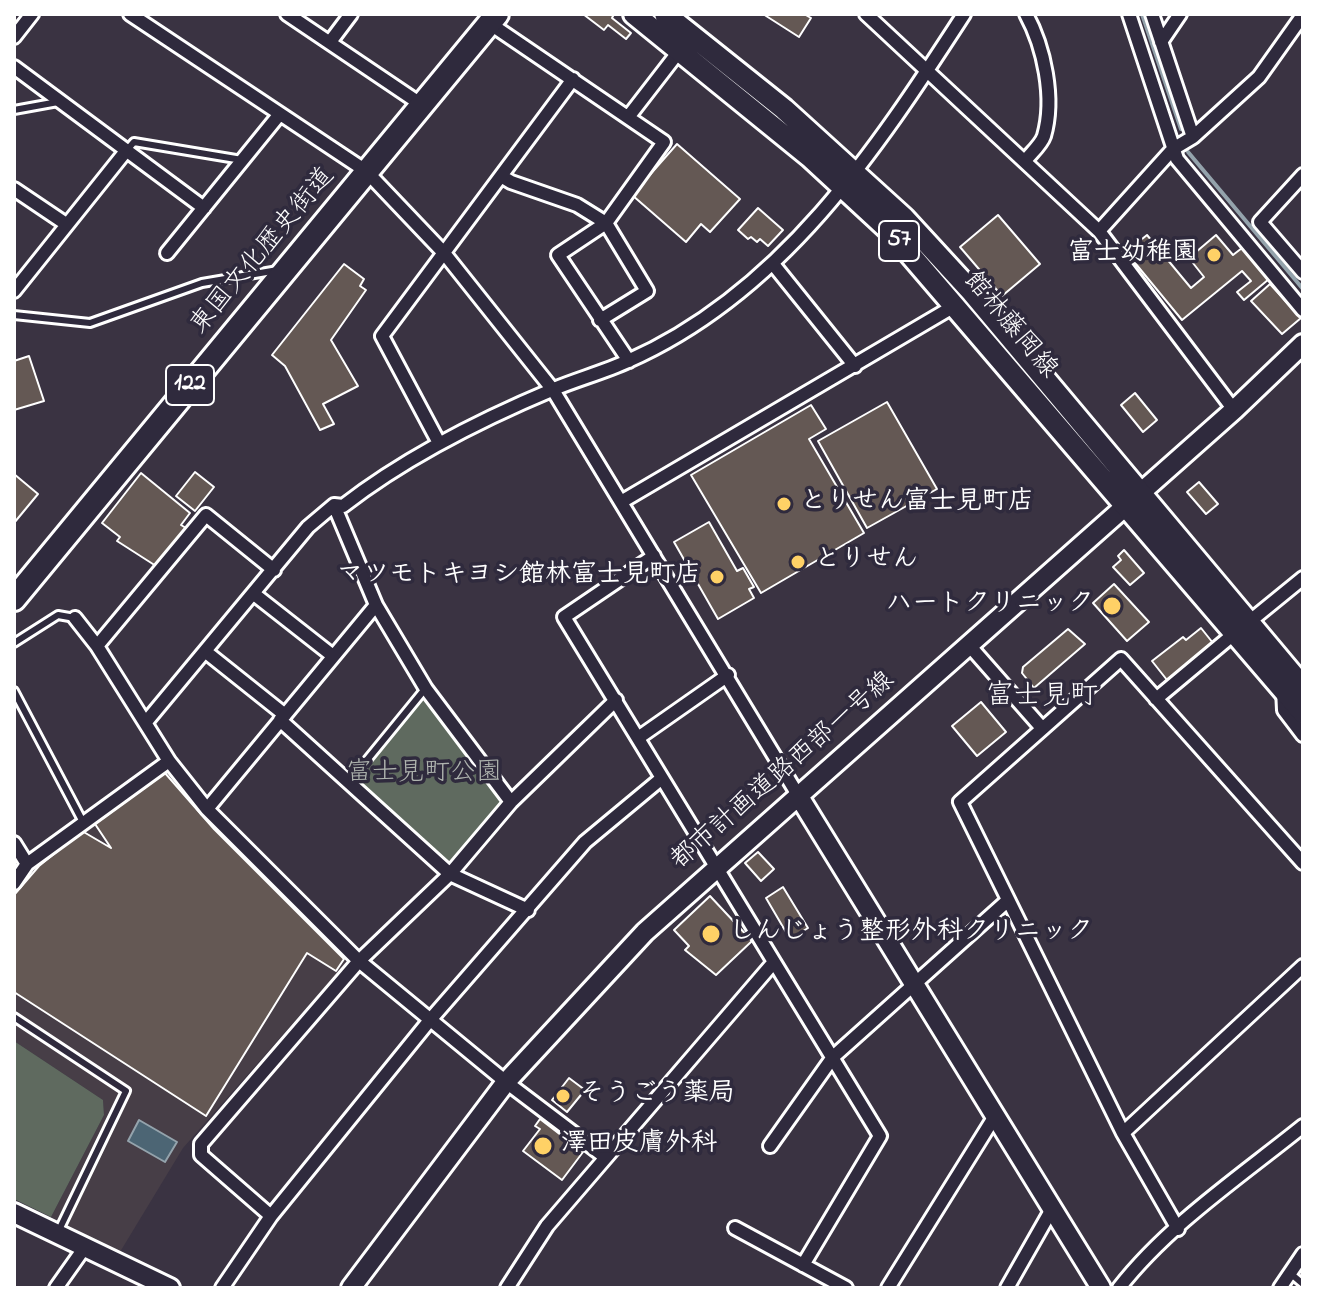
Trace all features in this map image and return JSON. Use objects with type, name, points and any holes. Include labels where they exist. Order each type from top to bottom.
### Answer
[{"type":"highway","name":"東国文化歴史街道","points":[[14,599],[493,18]]},
{"type":"main road","name":"館林藤岡線","points":[[634,14],[850,180],[890,231],[1133,500],[1242,627],[1296,682],[1303,713]]},
{"type":"main road","name":"館林藤岡線","points":[[665,14],[972,292],[1133,500]]},
{"type":"street","points":[[14,37],[32,14]]},
{"type":"street","points":[[130,14],[366,171],[444,253],[553,390],[1101,1288]]},
{"type":"street","points":[[287,14],[422,105]]},
{"type":"street","points":[[330,42],[351,14]]},
{"type":"street","points":[[866,14],[1099,231],[1234,410]]},
{"type":"street","points":[[146,722],[308,527],[334,505],[343,506],[383,475],[439,443],[553,390],[629,361],[696,323],[773,264],[850,180],[964,14]]},
{"type":"street","points":[[1025,161],[1044,138],[1047,89],[1042,44],[1026,14]]},
{"type":"street","points":[[1129,14],[1173,149],[1303,310]]},
{"type":"street","points":[[1152,14],[1193,137]]},
{"type":"street","points":[[1161,42],[1180,14]]},
{"type":"street","points":[[1099,231],[1173,149],[1193,137],[1259,77],[1303,15]]},
{"type":"street","points":[[493,18],[573,79],[664,142],[606,223],[558,255],[629,361]]},
{"type":"street","points":[[629,116],[680,50]]},
{"type":"street","points":[[14,67],[204,208]]},
{"type":"street","points":[[439,443],[382,336],[573,79]]},
{"type":"street","points":[[167,253],[279,115]]},
{"type":"street","points":[[14,291],[126,151]]},
{"type":"street","points":[[1303,175],[1260,222],[1303,272]]},
{"type":"street","points":[[501,176],[577,205],[606,223],[647,291],[600,320]]},
{"type":"street","points":[[14,189],[66,224]]},
{"type":"street","points":[[773,264],[855,366]]},
{"type":"street","points":[[621,502],[956,305]]},
{"type":"street","name":"都市計画道路西部一号線","points":[[351,1288],[506,1082],[636,941],[717,865],[1234,410],[1303,344]]},
{"type":"street","points":[[334,505],[376,605],[426,689],[511,802]]},
{"type":"street","points":[[97,646],[206,515],[274,570]]},
{"type":"street","points":[[654,556],[564,617],[880,1136],[803,1265]]},
{"type":"street","points":[[1156,699],[1303,578]]},
{"type":"street","points":[[254,594],[333,656]]},
{"type":"street","points":[[207,809],[376,605]]},
{"type":"street","points":[[75,618],[97,646],[169,761],[207,809],[359,961],[506,1082],[605,1157]]},
{"type":"street","points":[[968,644],[1041,727]]},
{"type":"street","points":[[206,652],[450,874],[528,910]]},
{"type":"street","points":[[1178,1229],[1123,1133],[1006,902],[960,802],[1121,659],[1303,863]]},
{"type":"street","points":[[638,738],[728,675]]},
{"type":"street","points":[[1296,682],[1284,710],[1303,735]]},
{"type":"street","points":[[271,1216],[201,1155],[201,1144],[359,961],[450,874],[511,802],[616,700]]},
{"type":"street","points":[[14,883],[27,864],[169,761]]},
{"type":"street","points":[[222,1288],[271,1216],[430,1020],[585,842],[662,778]]},
{"type":"street","points":[[14,843],[27,864]]},
{"type":"street","points":[[770,1146],[833,1057],[1006,902]]},
{"type":"street","points":[[507,1288],[547,1226],[774,962]]},
{"type":"street","points":[[1123,1133],[1303,966]]},
{"type":"street","points":[[888,1288],[995,1116]]},
{"type":"street","points":[[1119,1288],[1136,1266],[1178,1229],[1303,1126]]},
{"type":"street","points":[[1007,1288],[1052,1209]]},
{"type":"street","points":[[14,1213],[170,1288]]},
{"type":"street","points":[[735,1228],[846,1288]]},
{"type":"street","points":[[56,1288],[85,1247]]},
{"type":"street","points":[[1280,1288],[1303,1254]]},
{"type":"lane","points":[[14,110],[63,101]]},
{"type":"lane","points":[[126,151],[134,142],[242,160]]},
{"type":"lane","points":[[14,315],[90,323],[202,283],[268,269],[285,270]]},
{"type":"lane","points":[[14,643],[58,615],[75,618]]},
{"type":"lane","points":[[349,782],[426,689]]},
{"type":"lane","points":[[14,691],[83,822]]},
{"type":"lane","points":[[14,1017],[126,1091],[57,1233]]},
{"type":"lane","points":[[1290,1273],[1303,1284]]},
{"type":"shaded area","points":[[166,770],[214,827],[346,957],[345,964],[183,1148],[120,1252],[51,1217],[104,1115],[103,1100],[14,1041],[14,892],[39,865]]},
{"type":"green space","name":"富士見町公園","points":[[426,689],[511,802],[450,874],[349,782]]},
{"type":"green space","points":[[14,1041],[103,1100],[104,1115],[51,1217],[14,1199]]},
{"type":"water","points":[[139,1120],[177,1142],[165,1162],[128,1141]]},
{"type":"building","points":[[583,14],[614,14],[612,18],[631,33],[626,39],[608,25],[604,30]]},
{"type":"building","points":[[763,14],[804,14],[811,18],[799,37]]},
{"type":"building","points":[[677,144],[740,199],[710,232],[701,224],[686,242],[632,195]]},
{"type":"building","points":[[758,208],[783,230],[768,246],[760,239],[757,242],[751,237],[748,239],[738,230]]},
{"type":"building","points":[[998,215],[1040,264],[1002,296],[960,247]]},
{"type":"building","points":[[1147,235],[1191,288],[1204,277],[1189,258],[1216,235],[1233,255],[1242,248],[1269,279],[1244,300],[1237,292],[1251,281],[1242,271],[1182,320],[1126,252]]},
{"type":"building","points":[[344,264],[364,279],[360,286],[366,290],[331,340],[358,386],[323,404],[334,424],[320,430],[285,366],[272,355]]},
{"type":"building","points":[[1270,284],[1301,318],[1282,334],[1251,301]]},
{"type":"building","points":[[29,356],[44,401],[14,410],[14,361]]},
{"type":"building","points":[[1135,393],[1157,420],[1143,432],[1121,405]]},
{"type":"building","points":[[887,402],[937,489],[867,528],[818,441]]},
{"type":"building","points":[[811,405],[826,429],[809,439],[864,533],[761,593],[691,475]]},
{"type":"building","points":[[195,472],[214,487],[195,511],[176,496]]},
{"type":"building","points":[[141,473],[190,513],[181,525],[186,528],[156,566],[117,541],[120,537],[102,523]]},
{"type":"building","points":[[14,474],[38,494],[14,523]]},
{"type":"building","points":[[1199,482],[1218,504],[1206,514],[1187,492]]},
{"type":"building","points":[[709,522],[737,571],[743,568],[754,587],[749,589],[754,598],[718,619],[674,542]]},
{"type":"building","points":[[1124,550],[1144,573],[1130,585],[1113,567],[1121,560],[1118,556]]},
{"type":"building","points":[[1114,584],[1149,622],[1127,641],[1093,603]]},
{"type":"building","points":[[1201,628],[1213,643],[1167,680],[1152,661],[1183,637],[1186,640]]},
{"type":"building","points":[[1068,629],[1085,644],[1034,688],[1022,673],[1023,667]]},
{"type":"building","points":[[981,702],[1006,732],[977,756],[952,726]]},
{"type":"building","points":[[165,773],[214,829],[344,959],[336,971],[307,953],[206,1116],[14,992],[14,895],[39,866],[82,831],[111,848],[95,824]]},
{"type":"building","points":[[758,852],[774,869],[761,881],[745,863]]},
{"type":"building","points":[[783,887],[808,928],[790,939],[766,898]]},
{"type":"building","points":[[710,896],[752,941],[716,975],[685,950],[689,946],[674,930]]},
{"type":"building","points":[[569,1078],[585,1090],[567,1112],[552,1100]]},
{"type":"building","points":[[540,1119],[583,1152],[562,1180],[523,1151],[540,1129],[535,1126]]},
{"type":"waterway","points":[[1142,14],[1181,129]]},
{"type":"waterway","points":[[1188,152],[1303,289]]},
{"type":"place","name":"富士幼稚園","points":[[1214,255]]},
{"type":"place","name":"とりせん富士見町店","points":[[784,504]]},
{"type":"place","name":"とりせん","points":[[798,562]]},
{"type":"place","name":"マツモトキヨシ館林富士見町店","points":[[717,577]]},
{"type":"place","name":"ハートクリニック","points":[[1112,606]]},
{"type":"place","name":"しんじょう整形外科クリニック","points":[[711,934]]},
{"type":"place","name":"そうごう薬局","points":[[563,1096]]},
{"type":"place","name":"澤田皮膚外科","points":[[543,1146]]},
{"type":"district","name":"富士見町","points":[[1042,698]]}]
